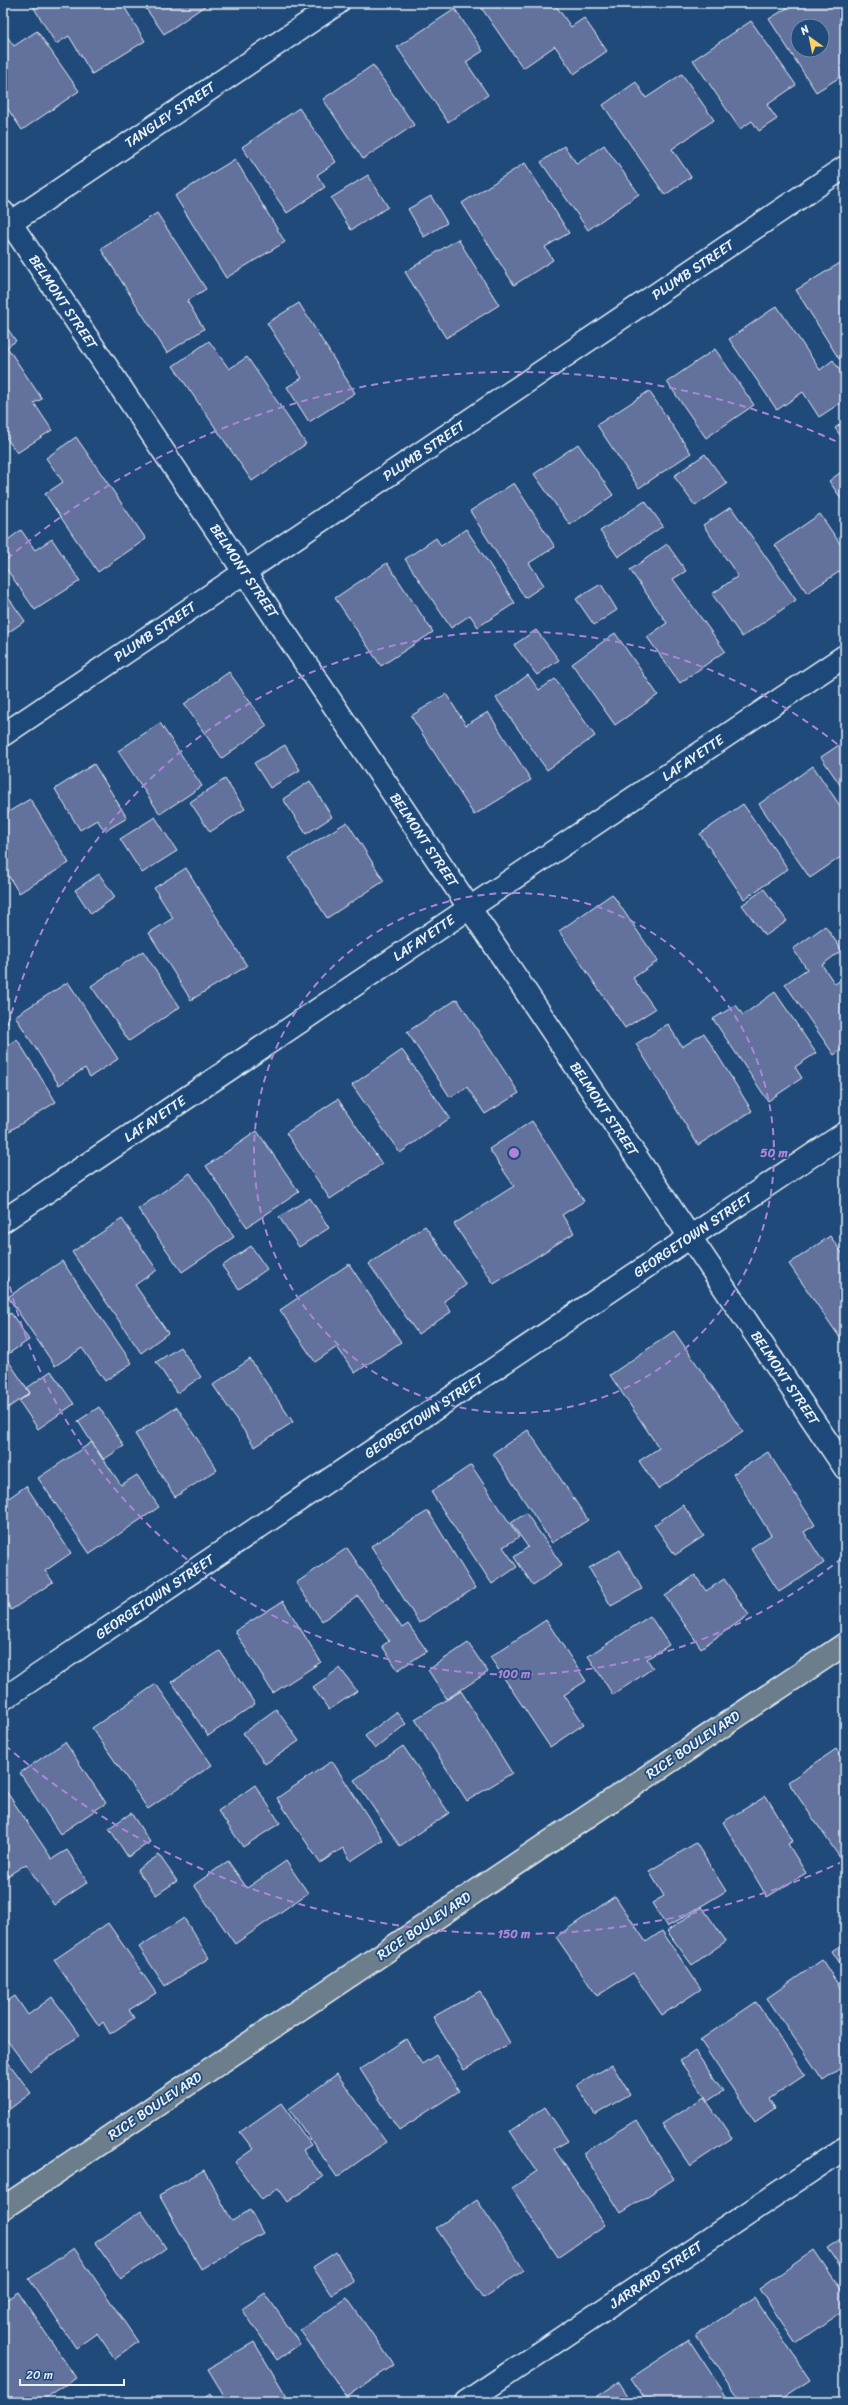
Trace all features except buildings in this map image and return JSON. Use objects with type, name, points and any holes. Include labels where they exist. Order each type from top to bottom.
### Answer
[{"type":"main road","name":"RICE BOULEVARD","points":[[3,2208],[845,1644]]},
{"type":"street","name":"TANGLEY STREET","points":[[5,221],[338,3]]},
{"type":"street","name":"PLUMB STREET","points":[[3,735],[845,167]]},
{"type":"street","name":"BELMONT STREET","points":[[5,221],[244,572],[845,1468]]},
{"type":"street","name":"LAFAYETTE","points":[[3,1221],[845,656]]},
{"type":"street","name":"GEORGETOWN STREET","points":[[3,1699],[845,1133]]},
{"type":"street","name":"JARRARD STREET","points":[[466,2402],[845,2148]]}]
